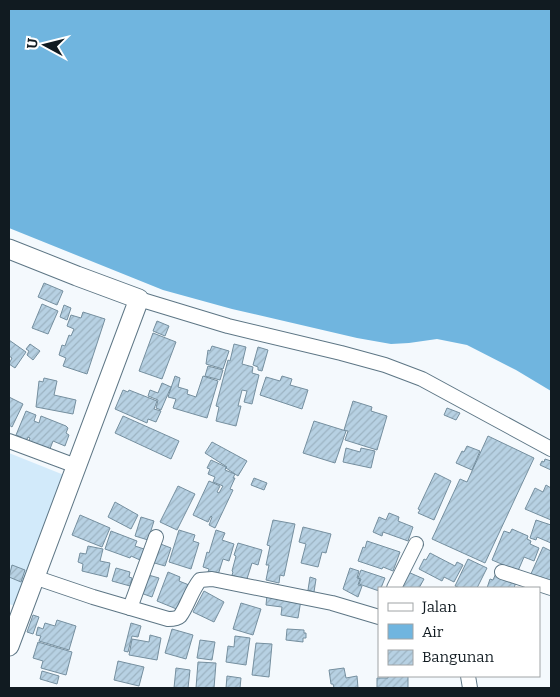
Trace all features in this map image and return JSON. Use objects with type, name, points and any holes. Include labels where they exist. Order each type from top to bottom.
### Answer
[{"type":"street","points":[[9,249],[139,298],[228,326],[384,365],[422,379],[551,449]]},
{"type":"street","points":[[9,646],[14,619],[34,577],[139,298]]},
{"type":"street","points":[[9,441],[76,466]]},
{"type":"street","points":[[130,608],[156,537]]},
{"type":"street","points":[[394,587],[416,544]]},
{"type":"street","points":[[502,572],[551,588]]},
{"type":"street","points":[[34,577],[130,608],[175,619],[180,616],[200,580],[212,579],[332,602],[378,617]]},
{"type":"shaded area","points":[[9,453],[64,475],[15,606],[9,604]]},
{"type":"water","points":[[9,9],[551,9],[551,391],[516,370],[467,345],[437,339],[391,344],[232,309],[163,290],[9,228]]},
{"type":"building","points":[[44,283],[63,291],[57,305],[38,297]]},
{"type":"building","points":[[42,304],[58,311],[48,334],[32,328]]},
{"type":"building","points":[[64,305],[71,308],[67,320],[60,317]]},
{"type":"building","points":[[83,312],[105,319],[87,374],[63,366],[66,358],[59,355],[62,345],[65,346],[69,335],[71,336],[74,329],[67,326],[71,315],[81,318]]},
{"type":"building","points":[[157,321],[169,326],[165,336],[153,331]]},
{"type":"building","points":[[153,333],[176,342],[162,379],[139,371]]},
{"type":"building","points":[[9,340],[26,352],[15,368],[9,364],[12,358],[9,356]]},
{"type":"building","points":[[30,344],[40,351],[33,360],[27,355],[29,351],[26,349]]},
{"type":"building","points":[[234,344],[246,347],[242,364],[253,367],[252,373],[259,375],[252,404],[244,402],[247,391],[242,390],[238,406],[241,406],[236,426],[216,421],[219,407],[216,406]]},
{"type":"building","points":[[212,346],[229,351],[223,369],[206,364],[208,350],[210,351]]},
{"type":"building","points":[[258,347],[268,350],[262,371],[253,365]]},
{"type":"building","points":[[208,366],[223,370],[220,380],[205,376]]},
{"type":"building","points":[[175,376],[180,378],[178,387],[188,390],[187,394],[196,397],[203,376],[218,381],[207,418],[173,408],[176,399],[168,397]]},
{"type":"building","points":[[282,376],[292,379],[290,385],[308,390],[302,409],[260,395],[266,377],[280,381]]},
{"type":"building","points":[[44,378],[57,381],[54,395],[76,400],[73,414],[36,407],[39,381],[43,382]]},
{"type":"building","points":[[162,383],[171,387],[161,410],[156,408],[158,400],[148,396],[150,390],[158,393]]},
{"type":"building","points":[[123,390],[128,392],[129,390],[157,401],[154,409],[161,411],[156,422],[148,419],[147,423],[115,409]]},
{"type":"building","points":[[9,397],[23,404],[12,427],[9,425]]},
{"type":"building","points":[[353,401],[372,407],[371,411],[387,416],[377,450],[345,440],[348,431],[344,430]]},
{"type":"building","points":[[447,408],[460,413],[456,420],[444,415]]},
{"type":"building","points":[[26,411],[36,415],[34,421],[39,423],[41,416],[66,426],[68,428],[66,433],[69,435],[65,446],[53,441],[48,454],[27,446],[30,438],[28,437],[25,444],[19,442],[21,437],[16,435]]},
{"type":"building","points":[[123,416],[179,441],[171,459],[115,433]]},
{"type":"building","points":[[314,421],[346,431],[335,463],[303,453]]},
{"type":"building","points":[[488,436],[534,458],[485,563],[432,539],[460,479],[467,482]]},
{"type":"building","points":[[212,442],[247,461],[238,476],[205,453]]},
{"type":"building","points":[[467,446],[480,451],[472,470],[456,463]]},
{"type":"building","points":[[346,448],[360,452],[361,448],[375,451],[371,468],[343,462]]},
{"type":"building","points":[[545,459],[551,461],[551,470],[540,465]]},
{"type":"building","points":[[211,460],[226,467],[225,470],[235,474],[230,489],[233,490],[215,528],[209,525],[211,516],[208,522],[193,515],[209,481],[220,486],[217,492],[219,493],[223,486],[213,482],[215,477],[208,474],[210,469],[207,468]]},
{"type":"building","points":[[435,473],[451,481],[434,520],[418,513],[420,510],[418,509]]},
{"type":"building","points":[[254,478],[267,483],[264,490],[251,485]]},
{"type":"building","points":[[546,485],[551,488],[551,520],[525,509],[535,488],[543,492]]},
{"type":"building","points":[[178,486],[195,494],[177,530],[160,522]]},
{"type":"building","points":[[115,502],[138,515],[131,529],[108,517]]},
{"type":"building","points":[[389,513],[399,517],[398,521],[413,527],[408,541],[383,532],[382,536],[373,532],[379,517],[386,520]]},
{"type":"building","points":[[80,515],[110,528],[102,547],[72,535]]},
{"type":"building","points":[[141,517],[154,521],[148,540],[135,536]]},
{"type":"building","points":[[273,520],[295,524],[284,576],[280,575],[279,583],[266,580],[269,565],[266,565],[270,546],[267,545]]},
{"type":"building","points":[[536,520],[551,525],[551,543],[537,537],[536,540],[530,538]]},
{"type":"building","points":[[303,527],[331,534],[326,553],[322,552],[318,567],[301,563],[306,544],[299,542]]},
{"type":"building","points":[[512,529],[528,536],[527,539],[531,541],[530,544],[539,548],[534,561],[524,557],[518,571],[492,560],[504,531],[510,533]]},
{"type":"building","points":[[179,530],[195,535],[193,541],[199,543],[191,569],[169,562]]},
{"type":"building","points":[[216,530],[225,533],[222,540],[234,544],[229,561],[223,559],[218,575],[208,572],[209,569],[203,567]]},
{"type":"building","points":[[111,531],[137,541],[135,546],[144,549],[140,560],[105,549]]},
{"type":"building","points":[[367,541],[400,552],[393,571],[358,561]]},
{"type":"building","points":[[158,543],[171,548],[165,566],[151,562]]},
{"type":"building","points":[[238,543],[262,550],[258,565],[252,563],[246,582],[235,579],[235,576],[232,575],[236,556],[234,555]]},
{"type":"building","points":[[88,546],[103,549],[100,561],[110,563],[107,577],[82,571],[83,564],[78,562],[80,553],[86,554]]},
{"type":"building","points":[[543,547],[551,551],[551,583],[530,576]]},
{"type":"building","points":[[430,553],[455,566],[457,562],[463,565],[454,582],[444,577],[442,581],[419,569],[424,559],[426,560]]},
{"type":"building","points":[[468,559],[487,568],[478,587],[455,586]]},
{"type":"building","points":[[12,565],[25,570],[21,582],[9,577]]},
{"type":"building","points":[[116,568],[130,572],[129,577],[132,578],[130,586],[112,581]]},
{"type":"building","points":[[350,568],[359,571],[357,578],[360,579],[358,585],[362,586],[358,597],[343,589]]},
{"type":"building","points":[[361,570],[385,578],[381,587],[378,587],[378,591],[359,584],[361,579],[358,578]]},
{"type":"building","points":[[168,572],[180,577],[179,581],[189,585],[179,610],[157,601]]},
{"type":"building","points":[[408,572],[424,579],[420,587],[400,587]]},
{"type":"building","points":[[496,573],[516,582],[514,587],[487,587],[490,579],[493,580]]},
{"type":"building","points":[[145,574],[159,578],[152,597],[138,592]]},
{"type":"building","points":[[310,577],[316,579],[314,592],[308,590]]},
{"type":"building","points":[[204,591],[224,602],[214,622],[193,612]]},
{"type":"building","points":[[267,595],[301,600],[298,618],[281,615],[282,607],[266,605]]},
{"type":"building","points":[[241,603],[261,609],[253,635],[233,629]]},
{"type":"building","points":[[33,615],[39,617],[33,634],[27,632]]},
{"type":"building","points":[[57,620],[76,626],[69,650],[39,641],[41,636],[36,635],[38,627],[43,629],[45,623],[55,626]]},
{"type":"building","points":[[131,623],[141,626],[138,637],[132,636],[128,652],[124,651]]},
{"type":"building","points":[[172,629],[193,635],[186,659],[165,653]]},
{"type":"building","points":[[287,629],[304,630],[306,638],[303,638],[303,642],[286,640]]},
{"type":"building","points":[[150,635],[161,638],[157,660],[129,655],[132,639],[149,642]]},
{"type":"building","points":[[235,636],[250,638],[246,665],[226,662],[228,646],[234,647]]},
{"type":"building","points":[[200,640],[215,642],[212,660],[197,658]]},
{"type":"building","points":[[38,642],[72,652],[66,675],[41,668],[43,661],[33,658]]},
{"type":"building","points":[[256,643],[272,644],[269,677],[252,675]]},
{"type":"building","points":[[118,661],[144,667],[139,686],[114,680]]},
{"type":"building","points":[[198,662],[216,663],[214,688],[196,688]]},
{"type":"building","points":[[176,668],[190,670],[188,688],[174,688]]},
{"type":"building","points":[[344,668],[346,678],[357,676],[358,688],[334,688],[333,684],[331,684],[329,670]]},
{"type":"building","points":[[42,671],[59,676],[57,684],[40,679]]},
{"type":"building","points":[[227,676],[241,678],[240,688],[226,688]]},
{"type":"building","points":[[408,677],[408,688],[377,688],[377,678]]}]
